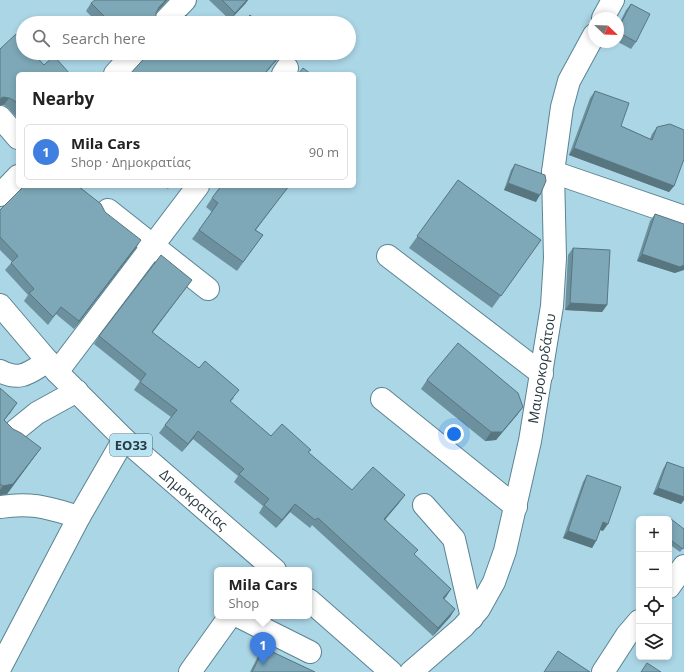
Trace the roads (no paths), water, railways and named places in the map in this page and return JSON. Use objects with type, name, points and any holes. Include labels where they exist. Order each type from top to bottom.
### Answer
[{"type":"street","points":[[170,16],[185,0]]},
{"type":"street","points":[[606,12],[613,0]]},
{"type":"street","name":"Μαυροκορδάτου","points":[[411,672],[472,618],[486,597],[499,570],[516,507],[542,374],[554,282],[553,172],[565,93],[588,47]]},
{"type":"street","points":[[116,72],[127,60]]},
{"type":"street","points":[[0,117],[16,136]]},
{"type":"street","points":[[553,172],[684,217]]},
{"type":"street","points":[[0,195],[16,178]]},
{"type":"street","points":[[0,371],[10,376],[27,375],[52,366],[153,246],[196,188]]},
{"type":"street","points":[[108,210],[208,288]]},
{"type":"street","points":[[388,256],[542,374]]},
{"type":"street","name":"Δημοκρατίας","points":[[0,305],[52,366],[124,439],[267,567]]},
{"type":"street","points":[[16,430],[37,413],[76,391]]},
{"type":"street","points":[[382,399],[516,507]]},
{"type":"street","points":[[0,668],[79,517],[124,439]]},
{"type":"street","points":[[0,507],[18,504],[34,504],[79,517]]},
{"type":"street","points":[[424,505],[454,539],[472,618]]},
{"type":"street","points":[[312,603],[391,672]]},
{"type":"street","points":[[190,672],[228,619]]},
{"type":"street","points":[[244,619],[310,652]]},
{"type":"street","points":[[603,672],[627,635],[636,624]]},
{"type":"place","name":"Mila Cars","points":[[263,665]]}]
